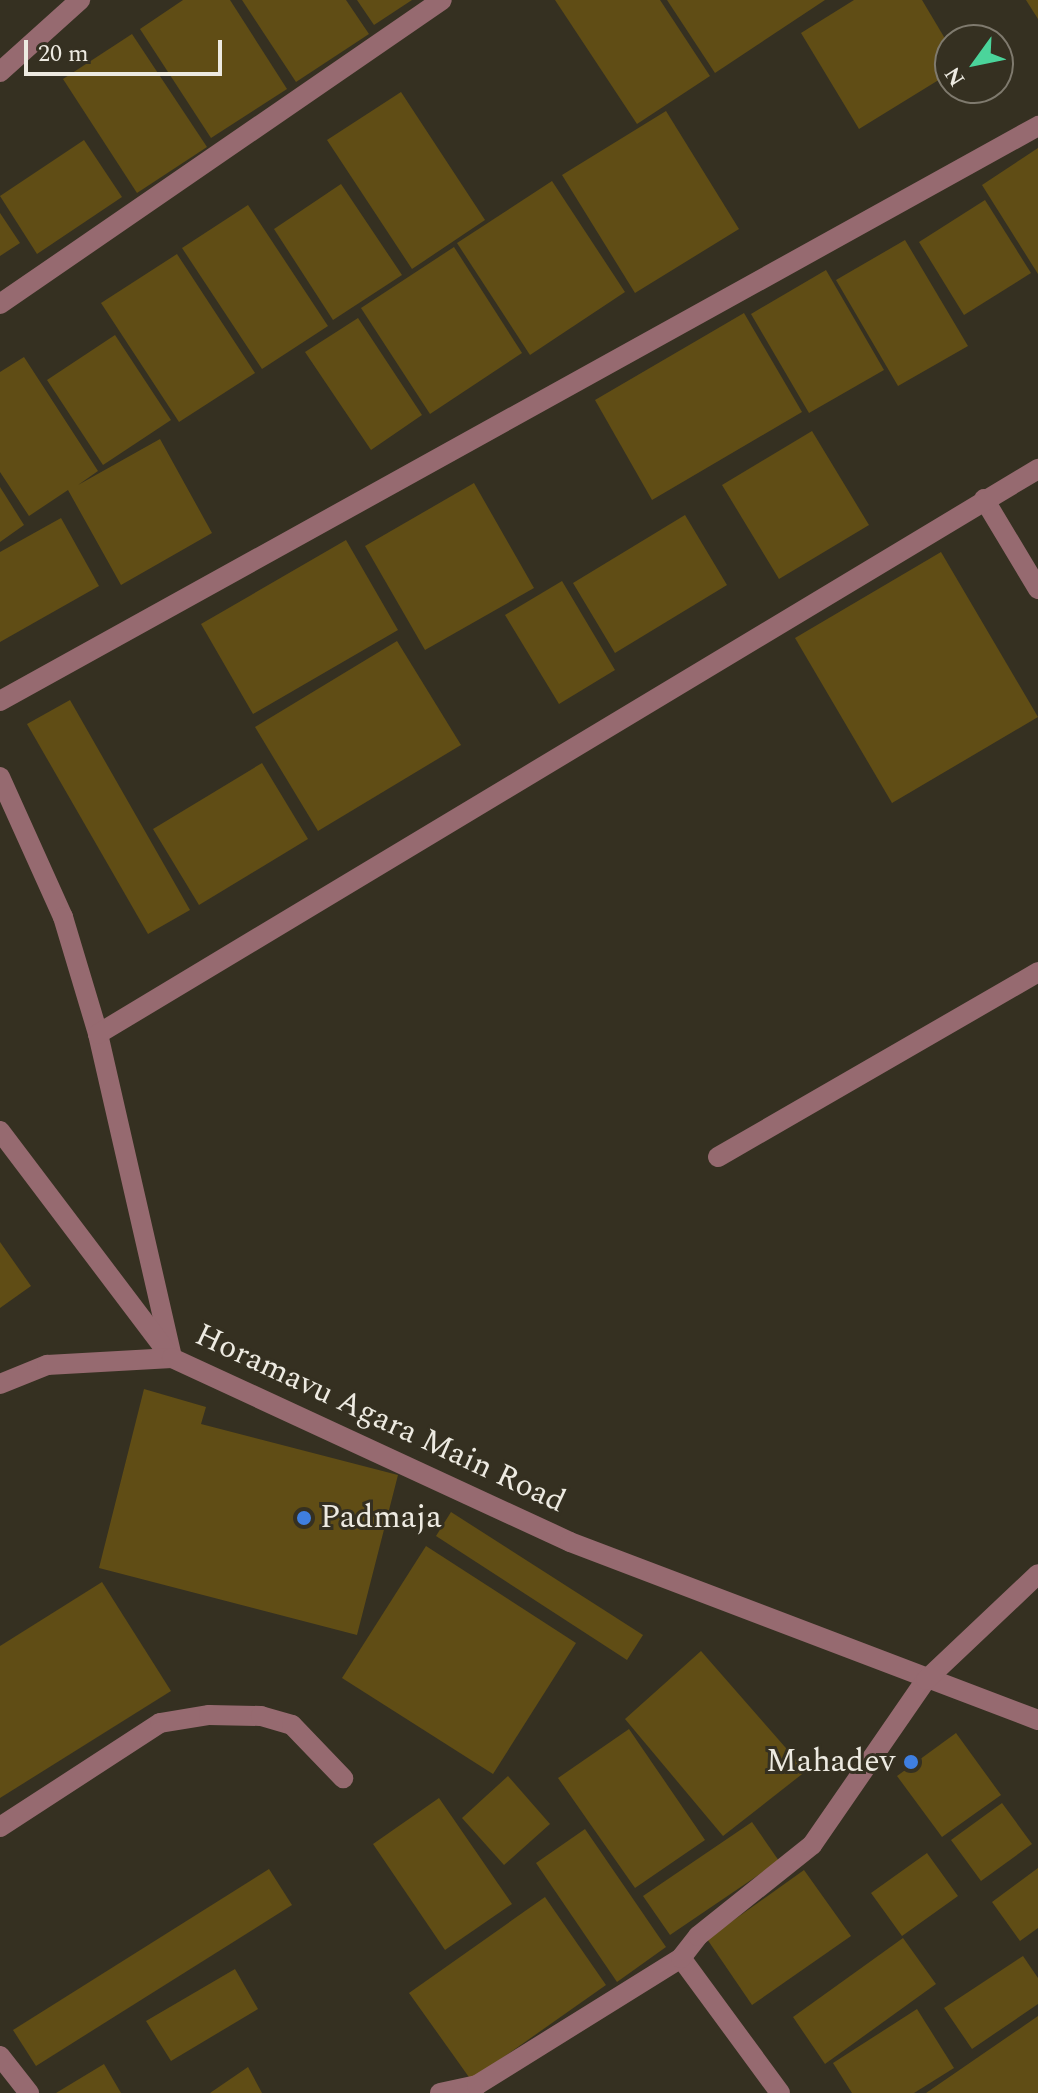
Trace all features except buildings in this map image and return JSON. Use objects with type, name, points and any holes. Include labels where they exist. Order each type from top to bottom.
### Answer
[{"type":"street","points":[[0,72],[80,0]]},
{"type":"street","points":[[0,304],[442,0]]},
{"type":"street","points":[[0,701],[1038,126]]},
{"type":"street","points":[[98,1034],[1038,469]]},
{"type":"street","points":[[984,499],[1038,589]]},
{"type":"street","name":"Horamavu Agara Main Road","points":[[0,777],[63,917],[98,1034],[172,1358],[570,1542],[926,1680],[1038,1720]]},
{"type":"street","points":[[718,1157],[1033,981]]},
{"type":"street","points":[[0,1131],[172,1358]]},
{"type":"street","points":[[0,1384],[47,1365],[172,1358]]},
{"type":"street","points":[[440,2093],[477,2085],[681,1958],[698,1936],[812,1845],[926,1680],[1038,1574]]},
{"type":"street","points":[[0,1827],[160,1723],[209,1715],[261,1716],[292,1725],[343,1778]]},
{"type":"street","points":[[681,1958],[780,2093]]},
{"type":"street","points":[[0,2056],[29,2093]]},
{"type":"place","name":"Padmaja","points":[[304,1518]]},
{"type":"place","name":"Mahadev","points":[[911,1762]]}]
